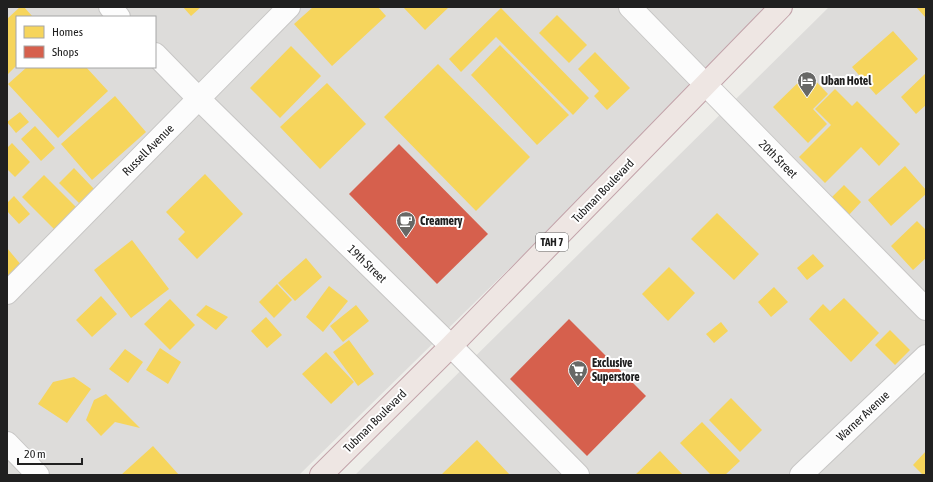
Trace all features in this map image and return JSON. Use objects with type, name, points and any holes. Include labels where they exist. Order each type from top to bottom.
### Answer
[{"type":"highway","name":"Tubman Boulevard","points":[[320,475],[451,346],[781,7]]},
{"type":"street","points":[[110,7],[118,16]]},
{"type":"street","name":"Russell Avenue","points":[[7,293],[289,7]]},
{"type":"street","name":"20th Street","points":[[630,7],[926,309]]},
{"type":"street","name":"19th Street","points":[[156,55],[451,346],[578,475]]},
{"type":"street","name":"Warner Avenue","points":[[801,475],[926,356]]},
{"type":"street","points":[[7,443],[38,475]]},
{"type":"shaded area","points":[[7,7],[772,7],[690,91],[299,475],[7,475]]},
{"type":"shaded area","points":[[829,7],[926,7],[926,475],[355,475]]},
{"type":"building: Homes","points":[[20,7],[24,7],[32,16],[16,16],[16,66],[7,75],[7,19]]},
{"type":"building: Homes","points":[[183,7],[201,7],[191,16]]},
{"type":"building: Homes","points":[[313,7],[378,7],[386,16],[332,66],[294,24]]},
{"type":"building: Homes","points":[[403,7],[449,7],[425,30]]},
{"type":"building: Homes","points":[[916,7],[926,7],[926,18]]},
{"type":"building: Homes","points":[[501,8],[589,98],[573,115],[496,37],[461,72],[449,59]]},
{"type":"building: Homes","points":[[557,15],[587,45],[569,63],[539,33]]},
{"type":"building: Homes","points":[[893,31],[918,59],[876,95],[852,67]]},
{"type":"building: Homes","points":[[500,45],[569,115],[537,145],[471,75]]},
{"type":"building: Homes","points":[[291,46],[321,76],[280,118],[250,88]]},
{"type":"building: Homes","points":[[595,52],[630,88],[607,110],[594,96],[599,91],[578,69]]},
{"type":"building: Homes","points":[[438,64],[530,157],[476,211],[384,117]]},
{"type":"building: Homes","points":[[26,68],[87,68],[108,91],[58,138],[8,84]]},
{"type":"building: Homes","points":[[808,73],[828,94],[813,109],[827,124],[808,143],[773,107]]},
{"type":"building: Homes","points":[[926,73],[926,105],[916,114],[901,97]]},
{"type":"building: Homes","points":[[327,83],[366,124],[320,169],[280,127]]},
{"type":"building: Homes","points":[[835,89],[852,106],[857,101],[900,144],[879,166],[861,147],[825,183],[799,157],[831,125],[815,109]]},
{"type":"building: Homes","points":[[115,96],[146,132],[92,180],[61,144]]},
{"type":"building: Homes","points":[[20,112],[29,122],[16,133],[7,122]]},
{"type":"building: Homes","points":[[35,126],[55,148],[41,161],[21,139]]},
{"type":"building: Homes","points":[[12,143],[30,162],[15,177],[7,169],[7,148]]},
{"type":"building: Homes","points":[[905,166],[926,190],[926,194],[891,226],[868,200]]},
{"type":"building: Homes","points":[[74,168],[94,189],[79,203],[59,183]]},
{"type":"building: Homes","points":[[205,174],[243,214],[197,259],[178,239],[185,232],[166,212]]},
{"type":"building: Homes","points":[[44,175],[78,209],[56,231],[22,197]]},
{"type":"building: Homes","points":[[844,185],[861,202],[847,217],[829,200]]},
{"type":"building: Homes","points":[[14,196],[30,214],[19,224],[7,211],[7,203]]},
{"type":"building: Homes","points":[[717,213],[759,254],[734,280],[691,239]]},
{"type":"building: Homes","points":[[917,221],[926,230],[926,258],[913,270],[891,246]]},
{"type":"building: Homes","points":[[132,240],[169,289],[131,318],[94,270]]},
{"type":"building: Homes","points":[[7,248],[22,266],[7,278]]},
{"type":"building: Homes","points":[[813,254],[824,266],[807,280],[797,268]]},
{"type":"building: Homes","points":[[306,258],[322,277],[295,301],[278,283]]},
{"type":"building: Homes","points":[[669,267],[695,293],[668,321],[642,294]]},
{"type":"building: Homes","points":[[277,284],[292,300],[274,318],[259,302]]},
{"type":"building: Homes","points":[[329,286],[348,301],[323,332],[306,317]]},
{"type":"building: Homes","points":[[774,287],[788,302],[771,317],[758,302]]},
{"type":"building: Homes","points":[[101,296],[117,314],[92,337],[76,320]]},
{"type":"building: Homes","points":[[844,298],[879,333],[851,362],[809,319],[823,304],[830,311]]},
{"type":"building: Homes","points":[[170,299],[195,325],[170,350],[144,324]]},
{"type":"building: Homes","points":[[206,305],[228,317],[216,330],[196,315]]},
{"type":"building: Homes","points":[[356,305],[369,321],[343,342],[330,326]]},
{"type":"building: Homes","points":[[266,317],[282,335],[267,348],[251,331]]},
{"type":"building: Homes","points":[[721,322],[728,331],[714,343],[706,334]]},
{"type":"building: Homes","points":[[890,330],[910,350],[895,365],[875,345]]},
{"type":"building: Homes","points":[[349,340],[374,374],[358,386],[333,352]]},
{"type":"building: Homes","points":[[160,348],[181,362],[168,384],[146,370]]},
{"type":"building: Homes","points":[[125,349],[143,362],[128,383],[109,369]]},
{"type":"building: Homes","points":[[326,352],[354,382],[331,404],[302,374]]},
{"type":"building: Homes","points":[[74,377],[91,389],[67,423],[38,404],[53,382]]},
{"type":"building: Homes","points":[[106,394],[140,428],[115,422],[101,436],[86,420],[94,400]]},
{"type":"building: Homes","points":[[731,398],[762,430],[740,452],[709,420]]},
{"type":"building: Homes","points":[[702,422],[740,461],[725,475],[711,475],[680,443]]},
{"type":"building: Homes","points":[[477,440],[510,475],[441,475]]},
{"type":"building: Homes","points":[[153,446],[179,475],[121,475]]},
{"type":"building: Homes","points":[[660,451],[683,475],[635,475]]},
{"type":"building: Homes","points":[[926,451],[926,475],[923,475],[913,465]]},
{"type":"building: Shops","points":[[399,144],[488,234],[437,284],[349,194]]},
{"type":"building: Shops","name":"Exclusive Superstore","points":[[569,319],[646,396],[587,456],[510,379]]},
{"type":"place","name":"Uban Hotel","points":[[807,98]]},
{"type":"place","name":"Creamery","points":[[406,238]]},
{"type":"place","name":"Exclusive Superstore","points":[[578,387]]}]
